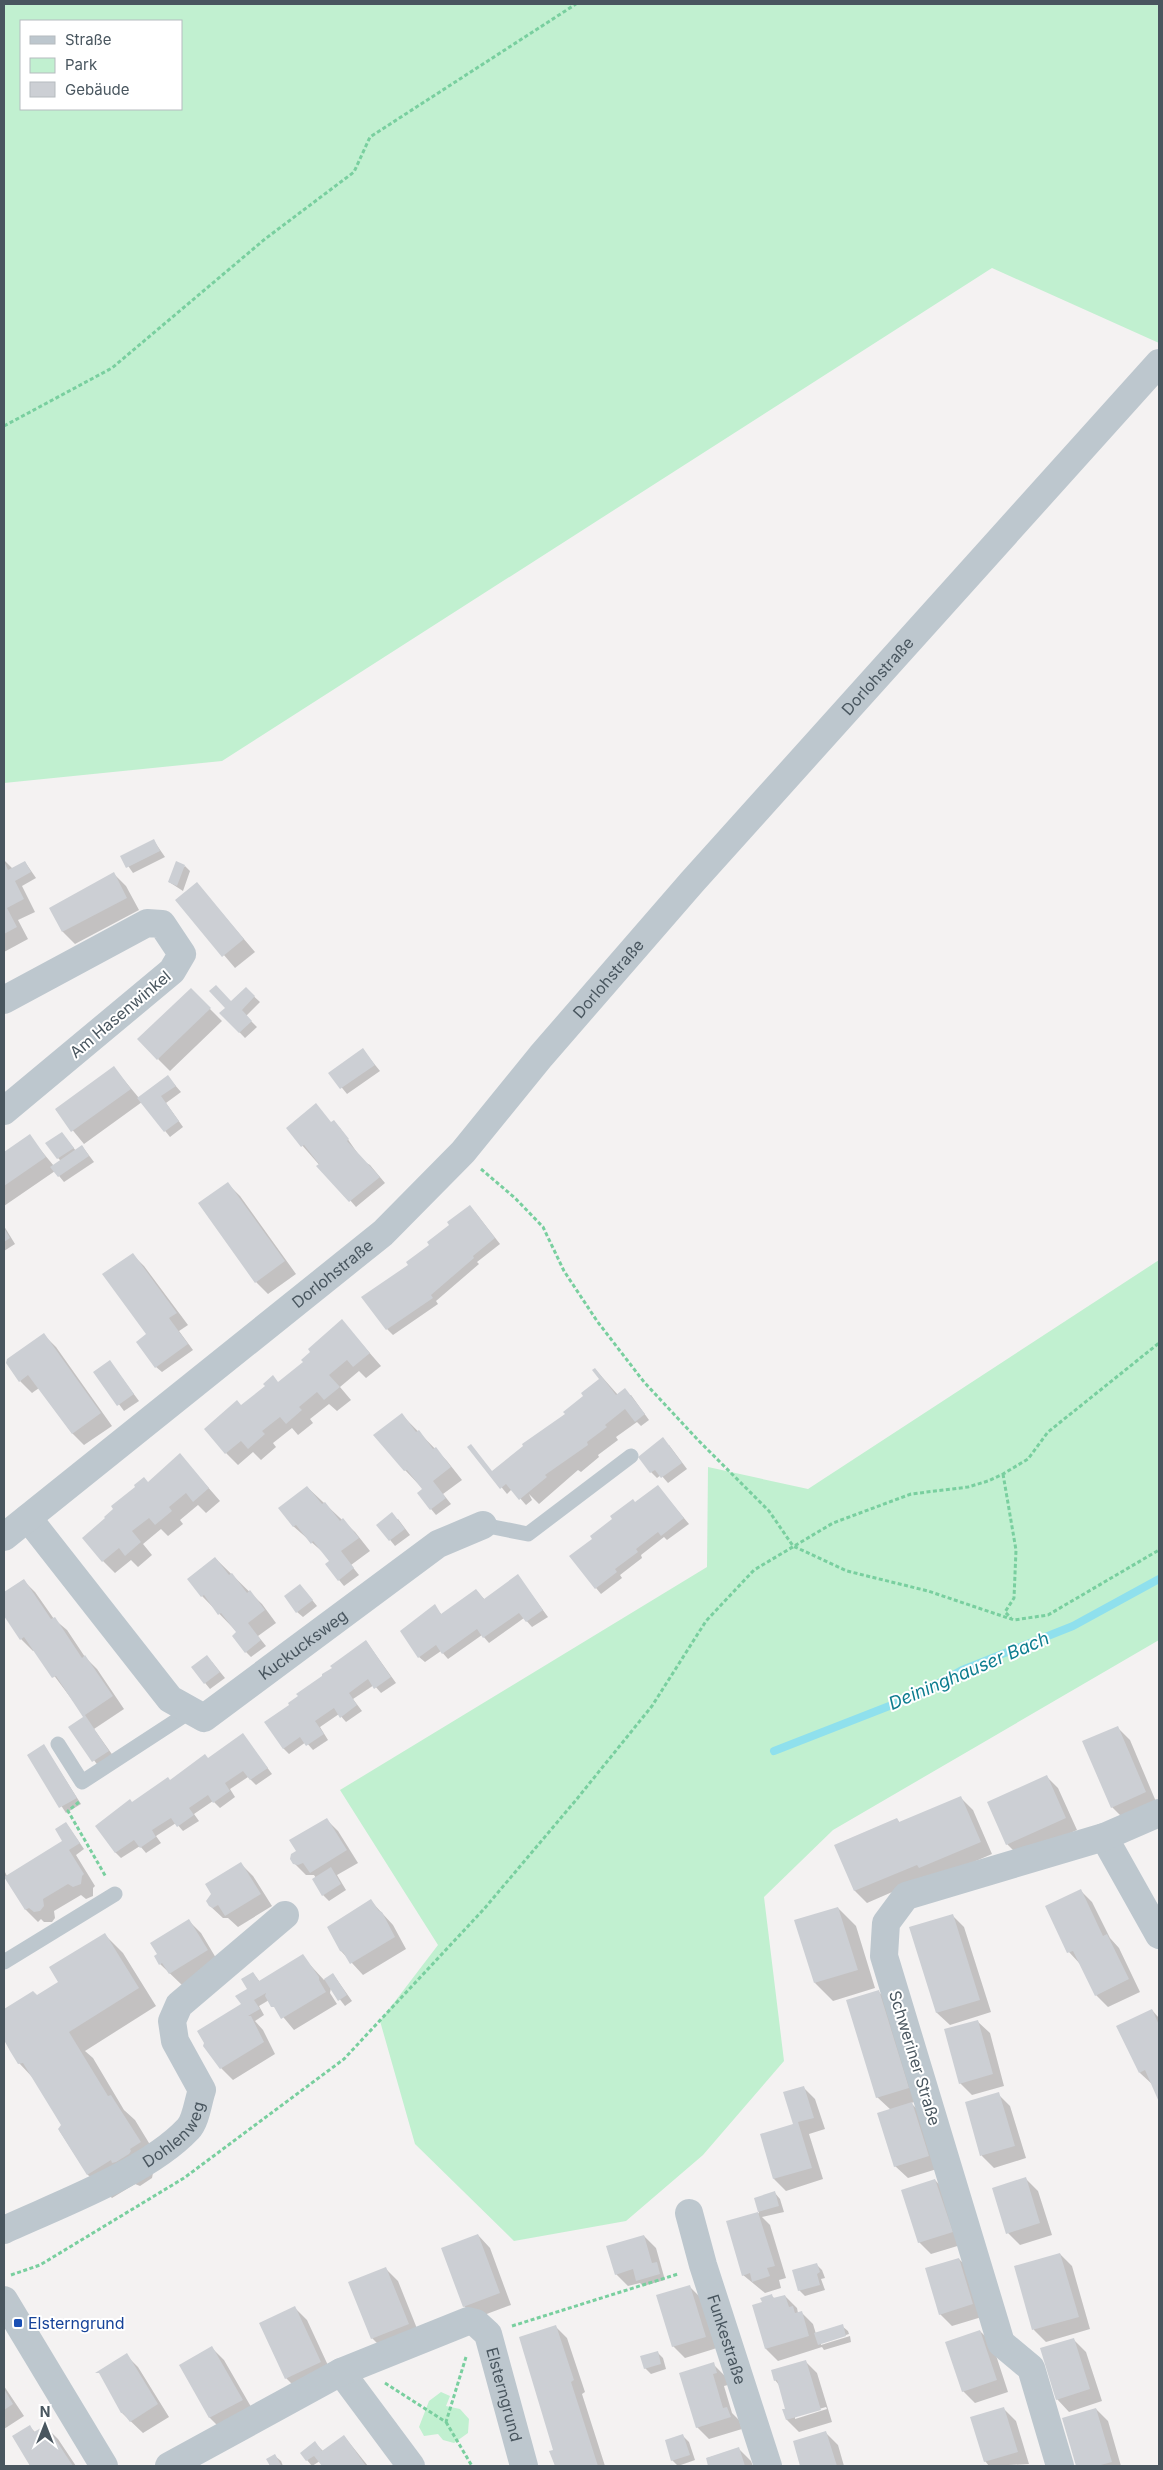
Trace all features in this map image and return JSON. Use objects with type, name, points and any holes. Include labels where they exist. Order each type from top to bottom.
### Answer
[{"type":"street","name":"Dorlohstraße","points":[[4,1538],[383,1233],[463,1152],[541,1056],[692,882],[1159,364]]},
{"type":"street","name":"Am Hasenwinkel","points":[[4,1000],[147,923],[162,924],[182,954],[172,971],[4,1110]]},
{"type":"street","name":"Kuckucksweg","points":[[28,1518],[170,1699],[204,1718],[438,1544],[483,1525]]},
{"type":"street","name":"Schweriner Straße","points":[[1060,2466],[1031,2368],[1001,2343],[884,1956],[886,1923],[906,1896],[1104,1837],[1159,1812]]},
{"type":"street","points":[[1104,1837],[1159,1935]]},
{"type":"street","name":"Dohlenweg","points":[[4,2230],[109,2182],[156,2155],[190,2128],[202,2090],[175,2041],[172,2021],[179,2005],[284,1915]]},
{"type":"street","name":"Funkestraße","points":[[689,2213],[703,2266],[768,2466]]},
{"type":"street","points":[[4,2300],[104,2466]]},
{"type":"street","points":[[169,2466],[350,2369],[468,2321],[482,2328]]},
{"type":"street","name":"Elsterngrund","points":[[482,2328],[524,2466]]},
{"type":"street","points":[[350,2369],[410,2466]]},
{"type":"lane","name":"Kuckucksweg","points":[[483,1525],[528,1534],[630,1456]]},
{"type":"lane","points":[[58,1744],[82,1782],[191,1711]]},
{"type":"lane","points":[[4,1962],[115,1894]]},
{"type":"path","points":[[4,426],[112,368],[265,239],[354,172],[370,137],[576,4]]},
{"type":"path","points":[[480,1168],[515,1198],[544,1227],[564,1271],[596,1321],[651,1389],[769,1511],[793,1546],[848,1571],[928,1592],[1014,1620],[1048,1615],[1159,1550]]},
{"type":"path","points":[[4,2278],[40,2265],[184,2178],[344,2059],[484,1909],[576,1800],[652,1706],[706,1621],[754,1570],[832,1523],[911,1494],[968,1487],[1003,1474],[1028,1459],[1048,1432],[1159,1343]]},
{"type":"path","points":[[1003,1474],[1016,1550],[1014,1598],[1005,1612],[1014,1620]]},
{"type":"path","points":[[83,1799],[68,1811],[115,1894]]},
{"type":"path","points":[[446,2422],[482,2328],[703,2266]]},
{"type":"path","points":[[350,2369],[446,2422],[472,2466]]},
{"type":"green space","points":[[4,4],[1159,4],[1159,343],[992,268],[222,761],[4,783]]},
{"type":"green space","points":[[1159,1260],[1159,1640],[833,1830],[764,1897],[784,2061],[703,2155],[626,2221],[514,2241],[415,2144],[380,2021],[438,1945],[340,1790],[707,1567],[708,1467],[808,1489]]},
{"type":"green space","points":[[441,2392],[450,2396],[446,2406],[460,2409],[469,2419],[468,2433],[454,2443],[443,2440],[438,2434],[424,2436],[419,2427],[429,2401]]},
{"type":"building","points":[[154,839],[160,851],[126,868],[120,856]]},
{"type":"building","points":[[4,861],[8,870],[25,861],[31,872],[15,881],[24,899],[7,908],[17,927],[4,934]]},
{"type":"building","points":[[176,861],[185,865],[177,886],[168,882]]},
{"type":"building","points":[[114,872],[127,898],[62,932],[49,908]]},
{"type":"building","points":[[197,882],[244,939],[222,957],[175,900]]},
{"type":"building","points":[[216,985],[231,1001],[246,987],[255,996],[242,1010],[252,1021],[239,1033],[219,1013],[225,1008],[209,991]]},
{"type":"building","points":[[191,988],[211,1008],[157,1060],[137,1039]]},
{"type":"building","points":[[363,1048],[375,1065],[340,1089],[328,1073]]},
{"type":"building","points":[[114,1066],[131,1089],[71,1132],[55,1109]]},
{"type":"building","points":[[168,1075],[176,1086],[161,1096],[179,1121],[164,1132],[137,1098]]},
{"type":"building","points":[[316,1103],[331,1122],[334,1120],[349,1139],[347,1141],[380,1177],[349,1202],[316,1166],[319,1164],[304,1145],[301,1147],[286,1128]]},
{"type":"building","points":[[62,1132],[74,1148],[57,1159],[45,1143]]},
{"type":"building","points":[[30,1134],[46,1157],[4,1186],[4,1152]]},
{"type":"building","points":[[82,1145],[89,1156],[58,1177],[50,1167]]},
{"type":"building","points":[[228,1182],[285,1261],[255,1283],[198,1203]]},
{"type":"building","points":[[470,1205],[495,1238],[431,1295],[433,1298],[386,1330],[361,1297],[408,1265],[406,1262],[429,1245],[427,1242],[449,1225],[447,1222]]},
{"type":"building","points":[[4,1228],[10,1238],[4,1242]]},
{"type":"building","points":[[133,1253],[177,1313],[169,1318],[188,1344],[155,1368],[136,1342],[146,1334],[102,1274]]},
{"type":"building","points":[[342,1319],[370,1353],[353,1367],[347,1360],[329,1375],[340,1387],[324,1400],[317,1392],[299,1407],[302,1410],[286,1424],[280,1417],[262,1431],[265,1434],[248,1449],[241,1441],[225,1454],[204,1429],[237,1400],[241,1405],[265,1386],[263,1384],[273,1375],[278,1382],[303,1362],[301,1360],[310,1352],[308,1349]]},
{"type":"building","points":[[44,1333],[101,1413],[72,1434],[28,1375],[19,1382],[6,1363],[7,1359]]},
{"type":"building","points":[[110,1360],[134,1394],[117,1406],[93,1372]]},
{"type":"building","points":[[595,1368],[616,1395],[625,1388],[645,1414],[635,1422],[625,1409],[605,1425],[607,1427],[587,1442],[588,1445],[545,1475],[547,1477],[519,1500],[506,1484],[500,1489],[467,1447],[471,1444],[492,1471],[523,1446],[522,1444],[565,1414],[563,1412],[583,1396],[581,1393],[599,1379],[592,1370]]},
{"type":"building","points":[[402,1413],[416,1432],[419,1430],[433,1449],[436,1447],[451,1467],[433,1481],[446,1498],[430,1510],[417,1493],[422,1489],[407,1470],[404,1471],[373,1435]]},
{"type":"building","points":[[663,1437],[682,1463],[661,1478],[655,1470],[650,1473],[638,1457]]},
{"type":"building","points":[[180,1453],[209,1488],[193,1502],[186,1493],[169,1507],[172,1511],[155,1525],[149,1518],[132,1531],[141,1542],[125,1556],[119,1548],[102,1562],[82,1538],[105,1518],[113,1509],[111,1506],[135,1487],[134,1485],[144,1477],[148,1482]]},
{"type":"building","points":[[658,1485],[684,1518],[661,1536],[658,1532],[636,1549],[638,1552],[615,1569],[617,1572],[595,1589],[569,1556],[592,1539],[590,1536],[612,1519],[610,1516],[633,1499],[635,1502]]},
{"type":"building","points":[[307,1486],[322,1504],[325,1502],[340,1521],[343,1518],[359,1538],[341,1551],[354,1568],[338,1581],[325,1564],[329,1561],[313,1541],[311,1544],[296,1525],[293,1527],[278,1508]]},
{"type":"building","points":[[392,1512],[405,1529],[389,1541],[376,1525]]},
{"type":"building","points":[[215,1557],[229,1575],[232,1573],[247,1593],[250,1590],[265,1610],[248,1623],[261,1640],[245,1653],[232,1636],[236,1632],[221,1613],[218,1615],[204,1595],[201,1597],[187,1579]]},
{"type":"building","points":[[518,1574],[543,1610],[526,1622],[519,1613],[483,1638],[477,1629],[442,1654],[436,1645],[418,1658],[400,1631],[435,1604],[441,1614],[476,1589],[484,1599]]},
{"type":"building","points":[[24,1579],[51,1619],[55,1617],[82,1658],[85,1655],[113,1696],[85,1715],[109,1751],[92,1762],[68,1727],[83,1717],[56,1676],[52,1678],[24,1637],[20,1640],[4,1616],[4,1592]]},
{"type":"building","points":[[300,1584],[313,1600],[296,1613],[284,1596]]},
{"type":"building","points":[[366,1640],[391,1677],[374,1689],[368,1679],[349,1693],[357,1705],[340,1718],[334,1708],[315,1721],[324,1734],[306,1746],[300,1737],[283,1749],[264,1722],[289,1705],[288,1703],[298,1696],[296,1694],[322,1676],[322,1674],[332,1668],[330,1666]]},
{"type":"building","points":[[207,1655],[220,1672],[204,1684],[191,1667]]},
{"type":"building","points":[[1118,1726],[1146,1792],[1111,1808],[1082,1741]]},
{"type":"building","points":[[243,1733],[268,1768],[250,1780],[243,1771],[225,1783],[230,1791],[213,1803],[208,1795],[189,1808],[194,1815],[177,1827],[171,1818],[152,1830],[156,1837],[140,1848],[134,1840],[115,1853],[95,1826],[130,1799],[132,1802],[168,1777],[170,1780],[205,1754],[208,1758]]},
{"type":"building","points":[[44,1744],[77,1798],[59,1808],[27,1755]]},
{"type":"building","points":[[1047,1775],[1066,1818],[1006,1845],[987,1802]]},
{"type":"building","points":[[961,1796],[981,1842],[919,1868],[917,1865],[854,1891],[834,1845],[897,1818],[899,1822]]},
{"type":"building","points":[[327,1818],[347,1850],[310,1873],[303,1863],[293,1864],[290,1859],[291,1854],[296,1851],[289,1840]]},
{"type":"building","points":[[66,1822],[80,1843],[69,1850],[84,1874],[81,1884],[73,1887],[68,1884],[43,1899],[44,1906],[40,1911],[34,1912],[29,1908],[25,1910],[4,1877],[62,1841],[55,1829]]},
{"type":"building","points":[[241,1862],[261,1894],[225,1916],[218,1905],[213,1908],[209,1906],[206,1901],[211,1894],[205,1884]]},
{"type":"building","points":[[331,1867],[341,1884],[322,1896],[312,1879]]},
{"type":"building","points":[[1081,1889],[1103,1936],[1107,1934],[1129,1979],[1095,1996],[1073,1951],[1067,1953],[1045,1906]]},
{"type":"building","points":[[371,1899],[379,1911],[382,1912],[395,1937],[350,1964],[343,1952],[340,1951],[327,1927]]},
{"type":"building","points":[[838,1907],[858,1970],[814,1983],[794,1920]]},
{"type":"building","points":[[953,1914],[980,2000],[936,2013],[909,1927]]},
{"type":"building","points":[[189,1919],[208,1950],[169,1974],[162,1963],[159,1965],[154,1956],[157,1954],[150,1943]]},
{"type":"building","points":[[105,1933],[139,1988],[69,2032],[108,2096],[111,2095],[141,2142],[130,2149],[129,2154],[116,2162],[112,2163],[111,2160],[87,2175],[58,2129],[61,2125],[23,2063],[18,2064],[4,2040],[4,2009],[33,1991],[37,1995],[58,1982],[49,1967]]},
{"type":"building","points":[[303,1954],[319,1977],[326,1992],[281,2019],[274,2007],[271,2007],[265,1996],[266,1993],[254,2000],[260,2009],[248,2016],[251,2016],[264,2042],[220,2069],[203,2046],[204,2043],[197,2031],[241,2004],[235,1996],[247,1989],[241,1979],[253,1972],[259,1981]]},
{"type":"building","points":[[333,1973],[347,1995],[338,2001],[324,1979]]},
{"type":"building","points":[[879,1990],[909,2088],[876,2098],[846,2000]]},
{"type":"building","points":[[1152,2009],[1159,2025],[1159,2102],[1145,2070],[1139,2073],[1116,2026]]},
{"type":"building","points":[[978,2020],[993,2074],[959,2084],[944,2029]]},
{"type":"building","points":[[804,2086],[814,2118],[798,2122],[812,2168],[773,2179],[760,2134],[793,2124],[783,2092]]},
{"type":"building","points":[[999,2092],[1015,2146],[980,2156],[965,2102]]},
{"type":"building","points":[[912,2102],[929,2156],[894,2167],[877,2113]]},
{"type":"building","points":[[1026,2177],[1040,2223],[1006,2234],[992,2188]]},
{"type":"building","points":[[935,2179],[953,2232],[918,2243],[901,2190]]},
{"type":"building","points":[[775,2191],[779,2206],[758,2212],[754,2198]]},
{"type":"building","points":[[758,2212],[775,2266],[767,2268],[770,2276],[752,2282],[750,2273],[742,2276],[726,2221]]},
{"type":"building","points":[[478,2234],[500,2293],[463,2307],[441,2248]]},
{"type":"building","points":[[644,2235],[652,2263],[657,2262],[660,2274],[636,2281],[633,2269],[615,2275],[606,2246]]},
{"type":"building","points":[[1060,2253],[1079,2317],[1032,2330],[1014,2266]]},
{"type":"building","points":[[959,2258],[973,2304],[939,2315],[925,2268]]},
{"type":"building","points":[[817,2263],[820,2272],[817,2274],[820,2285],[798,2291],[792,2270]]},
{"type":"building","points":[[386,2267],[409,2324],[371,2339],[348,2282]]},
{"type":"building","points":[[690,2285],[706,2337],[672,2347],[656,2295]]},
{"type":"building","points":[[772,2294],[773,2298],[785,2295],[789,2307],[793,2306],[795,2313],[802,2311],[809,2336],[765,2349],[752,2305],[762,2302],[760,2298]]},
{"type":"building","points":[[295,2306],[321,2362],[285,2379],[259,2323]]},
{"type":"building","points":[[843,2324],[846,2336],[818,2345],[814,2333]]},
{"type":"building","points":[[556,2325],[574,2380],[571,2382],[598,2466],[555,2466],[549,2451],[553,2450],[519,2337]]},
{"type":"building","points":[[980,2330],[997,2380],[962,2392],[945,2342]]},
{"type":"building","points":[[1074,2338],[1090,2389],[1056,2400],[1040,2348]]},
{"type":"building","points":[[212,2346],[243,2400],[209,2418],[179,2365]]},
{"type":"building","points":[[658,2351],[661,2364],[644,2369],[640,2356]]},
{"type":"building","points":[[127,2353],[158,2404],[130,2422],[121,2413],[99,2373],[95,2373]]},
{"type":"building","points":[[806,2360],[821,2410],[786,2420],[777,2380],[774,2381],[771,2370]]},
{"type":"building","points":[[714,2362],[717,2373],[713,2374],[723,2408],[727,2407],[731,2417],[696,2428],[679,2373]]},
{"type":"building","points":[[4,2389],[13,2404],[4,2410]]},
{"type":"building","points":[[1004,2407],[1018,2452],[984,2462],[970,2417]]},
{"type":"building","points":[[1096,2408],[1112,2462],[1097,2466],[1076,2466],[1062,2418]]},
{"type":"building","points":[[30,2425],[34,2432],[46,2425],[73,2466],[30,2466],[12,2436]]},
{"type":"building","points":[[826,2431],[837,2466],[800,2466],[793,2441]]},
{"type":"building","points":[[683,2434],[690,2455],[671,2461],[665,2440]]},
{"type":"building","points":[[344,2435],[366,2466],[322,2466],[314,2456],[306,2461],[300,2453],[315,2441],[322,2451]]},
{"type":"building","points":[[739,2447],[745,2466],[708,2466],[706,2458]]},
{"type":"building","points":[[275,2454],[281,2465],[270,2466],[266,2459]]},
{"type":"waterway","name":"Deininghauser Bach","points":[[774,1751],[920,1694],[962,1670],[1073,1626],[1159,1579]]},
{"type":"place","name":"Elsterngrund","points":[[18,2323]]}]
